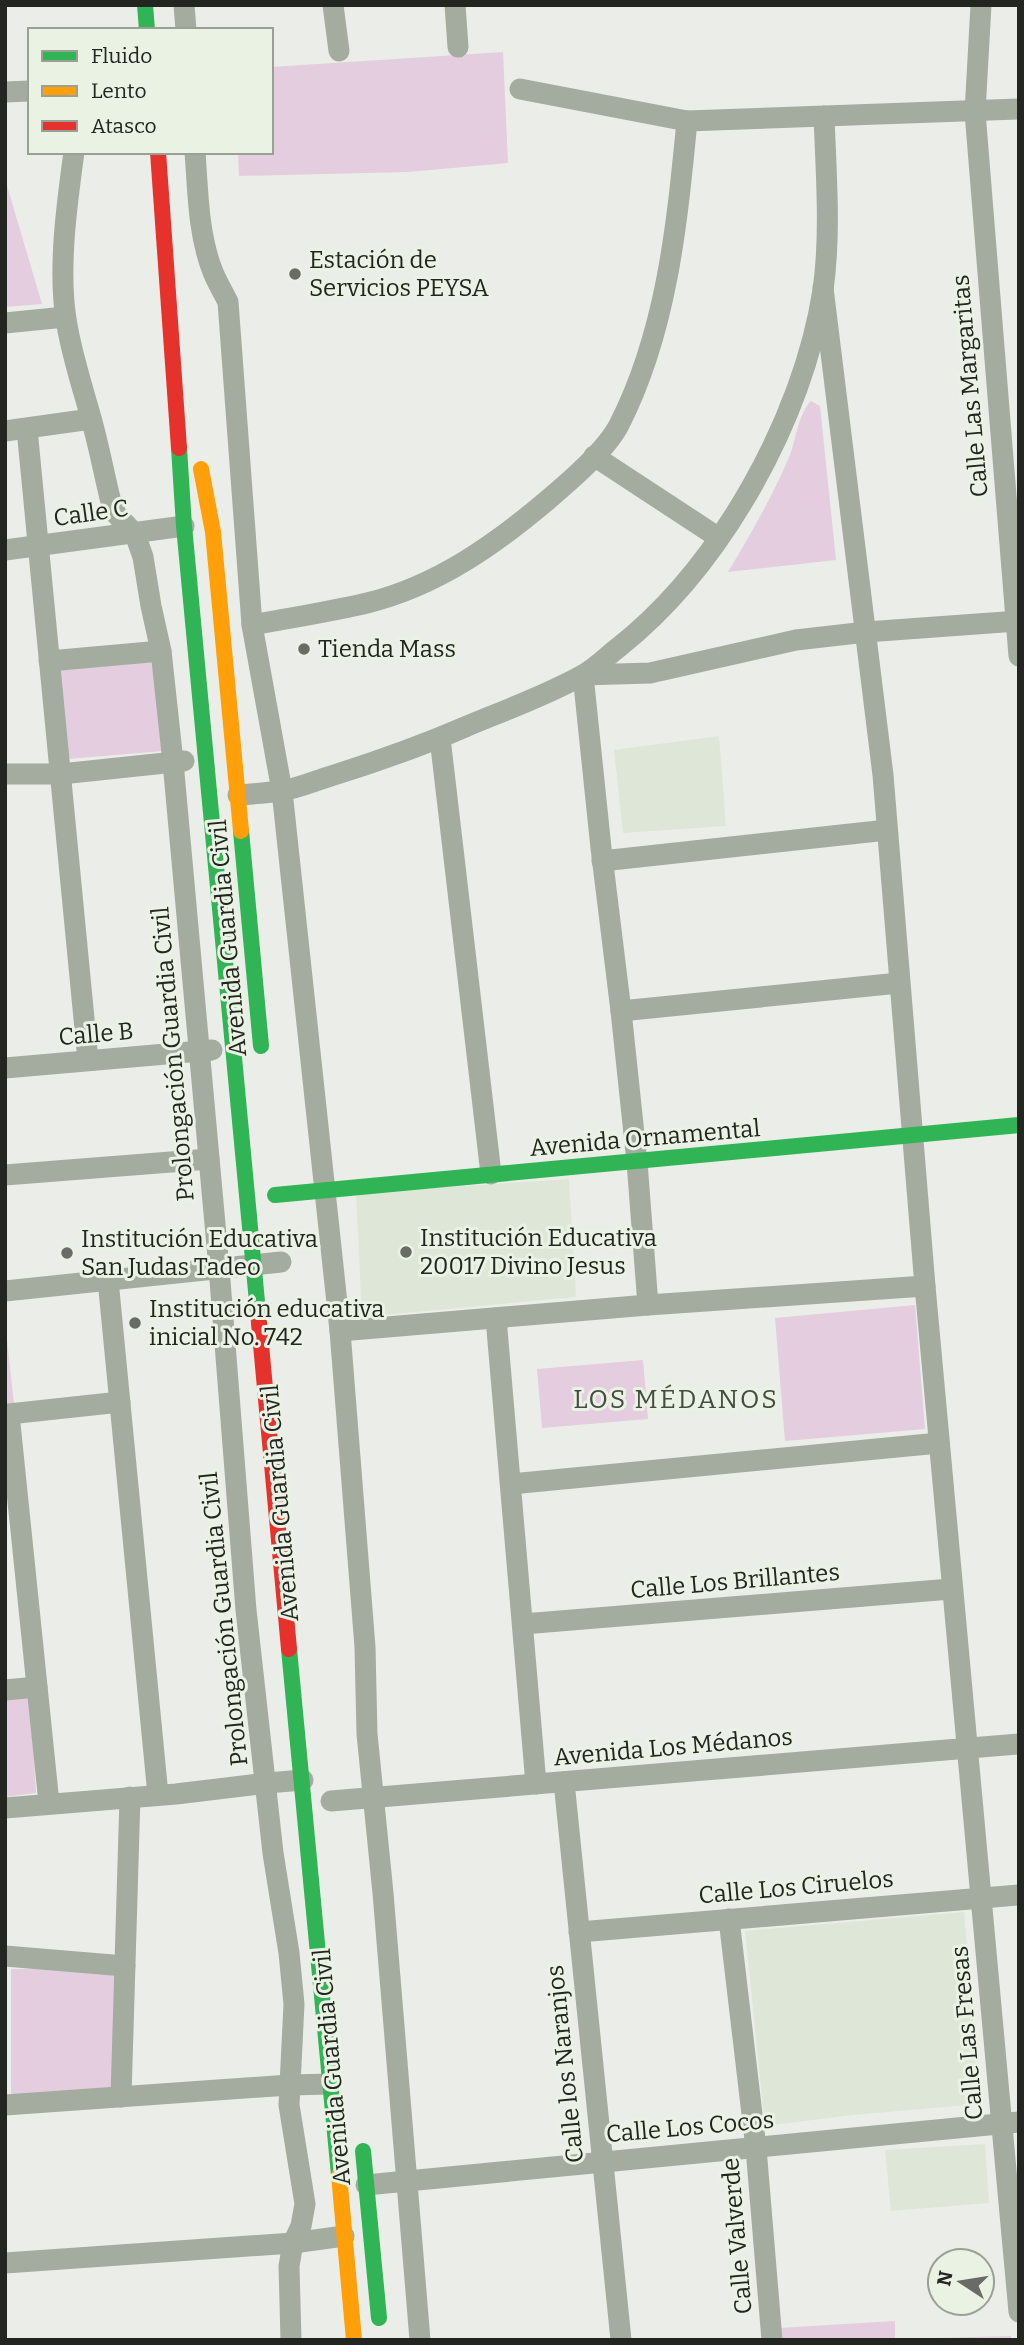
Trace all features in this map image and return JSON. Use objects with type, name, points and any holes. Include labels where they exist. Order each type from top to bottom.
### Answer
[{"type":"main road","points":[[145,5],[148,28]]},
{"type":"main road","name":"Avenida Guardia Civil","points":[[158,154],[184,526],[354,2340]]},
{"type":"main road","name":"Avenida Guardia Civil","points":[[168,288],[193,423]]},
{"type":"main road","name":"Avenida Guardia Civil","points":[[198,450],[213,532],[262,1057]]},
{"type":"main road","name":"Avenida Ornamental","points":[[275,1195],[1019,1125]]},
{"type":"main road","name":"Avenida Guardia Civil","points":[[361,2130],[381,2340]]},
{"type":"street","points":[[184,5],[186,28]]},
{"type":"street","points":[[333,5],[339,51]]},
{"type":"street","points":[[455,5],[458,47]]},
{"type":"street","name":"Calle Las Margaritas","points":[[981,5],[975,112],[1019,656]]},
{"type":"street","points":[[520,89],[687,121],[1019,109]]},
{"type":"street","points":[[5,92],[28,92]]},
{"type":"street","points":[[237,795],[282,791],[364,766],[440,738],[583,675],[658,614],[688,580],[719,538],[751,485],[780,428],[806,363],[823,288],[826,245],[824,116]]},
{"type":"street","points":[[252,625],[369,602],[437,577],[467,562],[522,522],[580,473],[618,427],[652,345],[677,229],[687,121]]},
{"type":"street","name":"Prolongación Guardia Civil","points":[[74,154],[67,201],[64,257],[65,317],[75,366],[92,419],[111,502],[121,520],[135,534],[143,557],[150,607],[161,651],[173,762],[219,1268],[246,1610],[273,1853],[294,2004],[289,2105],[305,2204],[301,2225],[293,2243],[288,2291],[290,2340]]},
{"type":"street","points":[[195,154],[198,202],[204,239],[213,272],[228,302],[252,625],[282,791],[326,1190],[362,1611],[372,1797],[383,1893],[420,2340]]},
{"type":"street","name":"Calle Las Fresas","points":[[823,288],[883,775],[911,1135],[980,1898],[1010,2122],[1019,2312]]},
{"type":"street","points":[[5,323],[65,317]]},
{"type":"street","points":[[5,431],[92,419]]},
{"type":"street","points":[[27,429],[88,1060]]},
{"type":"street","points":[[594,456],[719,538]]},
{"type":"street","name":"Calle C","points":[[5,550],[184,526]]},
{"type":"street","points":[[583,675],[650,673],[796,640],[1017,621]]},
{"type":"street","points":[[49,661],[161,651]]},
{"type":"street","points":[[583,675],[637,1162],[648,1305]]},
{"type":"street","points":[[440,738],[491,1174]]},
{"type":"street","points":[[5,774],[61,774],[207,759]]},
{"type":"street","points":[[602,861],[887,830]]},
{"type":"street","points":[[621,1010],[899,983]]},
{"type":"street","name":"Calle B","points":[[5,1069],[234,1048]]},
{"type":"street","points":[[5,1175],[209,1159]]},
{"type":"street","points":[[5,1292],[281,1262]]},
{"type":"street","points":[[108,1280],[158,1796]]},
{"type":"street","points":[[340,1331],[648,1305],[925,1286]]},
{"type":"street","points":[[496,1318],[536,1784]]},
{"type":"street","points":[[49,1804],[9,1414],[120,1402]]},
{"type":"street","points":[[510,1484],[939,1443]]},
{"type":"street","name":"Calle Los Brillantes","points":[[523,1624],[951,1589]]},
{"type":"street","points":[[5,1690],[37,1687]]},
{"type":"street","name":"Avenida Los Médanos","points":[[331,1801],[1019,1744]]},
{"type":"street","points":[[5,1808],[158,1796],[303,1780]]},
{"type":"street","name":"Calle los Naranjos","points":[[564,1782],[621,2340]]},
{"type":"street","points":[[121,2097],[130,1797]]},
{"type":"street","name":"Calle Los Ciruelos","points":[[579,1932],[1019,1895]]},
{"type":"street","name":"Calle Valverde","points":[[729,1919],[756,2148],[772,2340]]},
{"type":"street","points":[[5,1956],[125,1966]]},
{"type":"street","points":[[5,2105],[331,2084]]},
{"type":"street","name":"Calle Los Cocos","points":[[366,2185],[1010,2122]]},
{"type":"street","points":[[5,2263],[293,2243],[344,2236]]},
{"type":"shaded area","points":[[503,52],[508,163],[408,172],[239,176],[238,154],[273,154],[273,67]]},
{"type":"shaded area","points":[[5,179],[42,304],[5,307]]},
{"type":"shaded area","points":[[811,401],[820,406],[836,560],[728,572],[774,490],[790,455],[803,414]]},
{"type":"shaded area","points":[[152,661],[163,751],[68,759],[59,668]]},
{"type":"shaded area","points":[[719,736],[726,826],[623,833],[614,750]]},
{"type":"shaded area","points":[[569,1179],[576,1297],[362,1317],[356,1193]]},
{"type":"shaded area","points":[[915,1305],[925,1429],[785,1441],[775,1318]]},
{"type":"shaded area","points":[[5,1321],[14,1404],[5,1406]]},
{"type":"shaded area","points":[[643,1360],[648,1419],[542,1428],[537,1369]]},
{"type":"shaded area","points":[[30,1694],[36,1793],[5,1797],[5,1696]]},
{"type":"shaded area","points":[[964,1912],[980,2104],[765,2126],[745,1931]]},
{"type":"shaded area","points":[[11,1969],[115,1969],[113,2092],[11,2096]]},
{"type":"shaded area","points":[[985,2144],[989,2203],[891,2211],[885,2150]]},
{"type":"shaded area","points":[[895,2321],[895,2339],[1011,2336],[1011,2340],[780,2340],[779,2328]]},
{"type":"traffic: fast","points":[[145,5],[147,28]]},
{"type":"traffic: fast","points":[[179,448],[184,526],[259,1323]]},
{"type":"traffic: fast","points":[[241,831],[261,1046]]},
{"type":"traffic: fast","points":[[275,1195],[1019,1125]]},
{"type":"traffic: fast","points":[[289,1649],[339,2175]]},
{"type":"traffic: fast","points":[[363,2151],[379,2318]]},
{"type":"traffic: slow","points":[[201,469],[213,532],[241,831]]},
{"type":"traffic: slow","points":[[339,2175],[354,2340]]},
{"type":"traffic: jam","points":[[158,154],[179,448]]},
{"type":"traffic: jam","points":[[259,1323],[289,1649]]},
{"type":"place","name":"Estación de Servicios PEYSA","points":[[295,274]]},
{"type":"place","name":"Tienda Mass","points":[[304,649]]},
{"type":"place","name":"Institución Educativa 20017 Divino Jesus","points":[[406,1252]]},
{"type":"place","name":"Institución Educativa San Judas Tadeo","points":[[67,1253]]},
{"type":"place","name":"Institución educativa inicial No. 742","points":[[135,1323]]},
{"type":"district","name":"LOS MÉDANOS","points":[[676,1399]]}]
